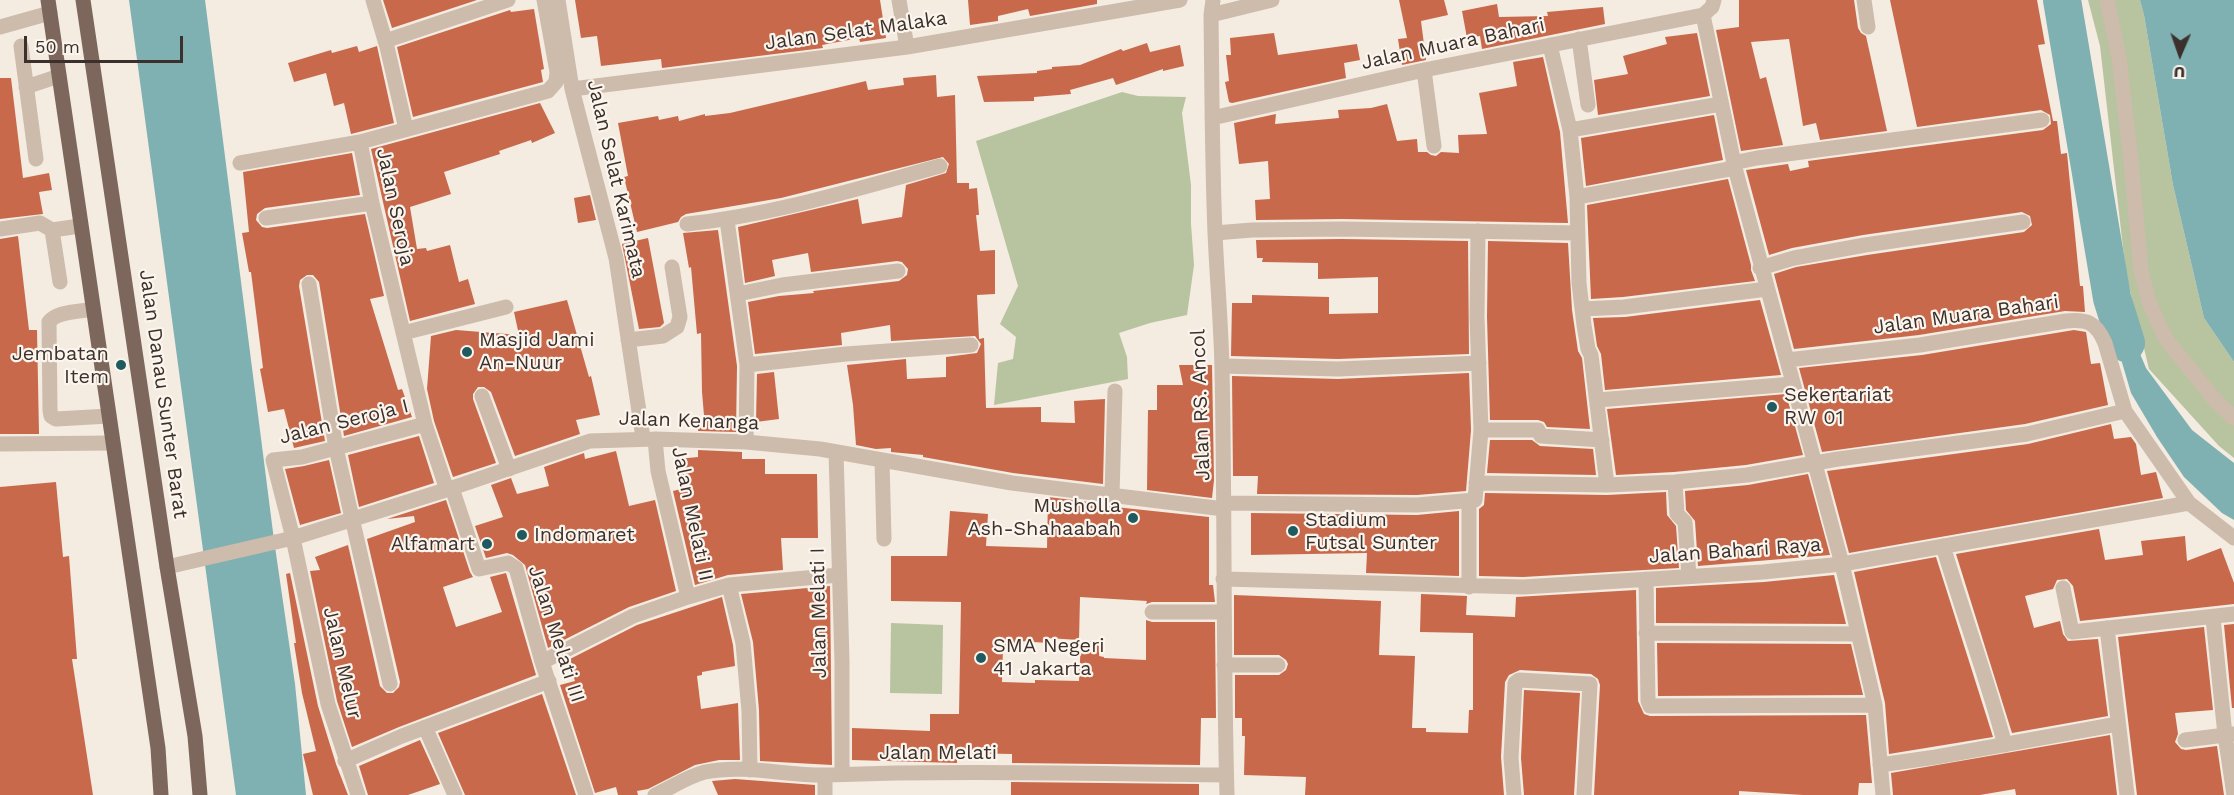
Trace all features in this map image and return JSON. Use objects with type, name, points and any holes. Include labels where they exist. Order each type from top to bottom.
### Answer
[{"type":"main road","name":"Jalan Danau Sunter Barat","points":[[83,0],[167,567],[195,736],[200,795]]},
{"type":"main road","points":[[49,7],[158,748],[161,795]]},
{"type":"street","points":[[373,0],[406,129]]},
{"type":"street","points":[[385,40],[508,0]]},
{"type":"street","name":"Jalan Seroja","points":[[449,489],[425,424],[372,203],[360,142],[548,91],[556,82],[557,72],[544,0]]},
{"type":"street","name":"Jalan Selat Karimata","points":[[558,0],[572,89],[615,252],[628,340],[649,439]]},
{"type":"street","points":[[899,0],[907,47]]},
{"type":"street","name":"Jalan Selat Malaka","points":[[572,89],[907,47],[1180,0]]},
{"type":"street","name":"Jalan RS. Ancol","points":[[1227,795],[1223,612],[1222,366],[1215,233],[1212,7],[1272,0]]},
{"type":"street","points":[[1714,0],[1712,7],[1703,15],[1720,104],[1760,268],[1842,564],[1875,705],[1883,795]]},
{"type":"street","points":[[1864,0],[1868,27]]},
{"type":"street","points":[[2107,0],[2119,58],[2141,271],[2149,302],[2165,339],[2215,400],[2234,418]]},
{"type":"street","points":[[0,27],[49,7]]},
{"type":"street","name":"Jalan Muara Bahari","points":[[1212,118],[1424,70],[1703,15]]},
{"type":"street","points":[[1579,39],[1588,105]]},
{"type":"street","points":[[1550,45],[1570,130],[1578,196],[1577,233],[1582,309],[1598,400],[1607,485]]},
{"type":"street","points":[[21,46],[36,159]]},
{"type":"street","points":[[1424,70],[1434,146]]},
{"type":"street","points":[[26,87],[59,76]]},
{"type":"street","points":[[1570,130],[1720,104]]},
{"type":"street","points":[[1578,196],[1734,166],[1768,156],[2042,120]]},
{"type":"street","points":[[240,163],[360,142]]},
{"type":"street","points":[[687,224],[727,220],[793,205],[940,166]]},
{"type":"street","points":[[266,218],[372,203]]},
{"type":"street","points":[[727,220],[747,365],[746,442]]},
{"type":"street","points":[[1760,268],[1794,258],[1865,245],[2023,222]]},
{"type":"street","points":[[0,229],[40,223],[52,230],[80,226]]},
{"type":"street","points":[[52,230],[60,282]]},
{"type":"street","points":[[1215,233],[1252,230],[1577,233]]},
{"type":"street","points":[[1469,587],[1469,501],[1475,500],[1480,430],[1478,231]]},
{"type":"street","points":[[628,340],[663,336],[677,327],[680,316],[672,267]]},
{"type":"street","points":[[738,294],[782,285],[898,271]]},
{"type":"street","points":[[309,284],[336,448],[390,684]]},
{"type":"street","points":[[1582,309],[1624,307],[1767,289]]},
{"type":"street","points":[[403,333],[506,307]]},
{"type":"street","points":[[93,309],[58,316],[49,322],[50,410],[51,416],[56,419],[109,416]]},
{"type":"street","name":"Jalan Muara Bahari","points":[[1787,360],[1920,345],[2080,319],[2090,322],[2101,334],[2125,411],[2189,503]]},
{"type":"street","points":[[747,365],[846,354],[971,345]]},
{"type":"street","points":[[1222,366],[1338,369],[1479,363]]},
{"type":"street","points":[[1598,400],[1793,384]]},
{"type":"street","points":[[1112,494],[1115,390]]},
{"type":"street","points":[[482,396],[509,469]]},
{"type":"street","points":[[1476,483],[1607,485],[1675,482],[1747,475],[1813,463],[2027,434],[2125,411]]},
{"type":"street","name":"Jalan Seroja I","points":[[273,460],[302,457],[425,424]]},
{"type":"street","points":[[1480,430],[1538,430],[1540,436],[1602,440]]},
{"type":"street","name":"Jalan Kenanga","points":[[167,567],[286,539],[449,489],[590,441],[649,439],[746,442],[836,452],[1012,483],[1224,506],[1417,505],[1469,501]]},
{"type":"street","name":"Jalan Melati II","points":[[649,439],[688,597]]},
{"type":"street","points":[[0,444],[113,443]]},
{"type":"street","name":"Jalan Melati I","points":[[836,452],[842,774]]},
{"type":"street","name":"Jalan Melur","points":[[273,460],[286,539],[328,704],[358,795]]},
{"type":"street","points":[[882,460],[884,539]]},
{"type":"street","points":[[1675,482],[1677,514],[1685,522],[1689,576]]},
{"type":"street","name":"Jalan Melati III","points":[[449,489],[479,569],[508,562],[516,568],[542,662],[586,795]]},
{"type":"street","points":[[2189,503],[2234,538]]},
{"type":"street","name":"Jalan Bahari Raya","points":[[1223,579],[1523,587],[1763,572],[1842,564],[2189,503]]},
{"type":"street","points":[[1943,546],[2005,745]]},
{"type":"street","points":[[542,662],[633,616],[688,597],[729,585],[839,575]]},
{"type":"street","points":[[1646,579],[1648,701],[1650,706],[1875,705]]},
{"type":"street","name":"Jalan Melati II","points":[[729,585],[743,643],[749,711],[750,770]]},
{"type":"street","points":[[2063,588],[2072,632],[2234,614]]},
{"type":"street","points":[[1152,612],[1223,612]]},
{"type":"street","points":[[2213,618],[2230,734],[2234,795]]},
{"type":"street","points":[[2107,628],[2127,795]]},
{"type":"street","points":[[1646,633],[1858,634]]},
{"type":"street","points":[[1224,665],[1278,665]]},
{"type":"street","points":[[1514,795],[1512,734],[1515,682],[1519,680],[1590,684],[1584,795]]},
{"type":"street","points":[[345,761],[425,727],[549,681]]},
{"type":"street","points":[[1880,765],[1936,758],[2118,724]]},
{"type":"street","points":[[425,727],[455,795]]},
{"type":"street","points":[[2185,740],[2230,734]]},
{"type":"street","name":"Jalan Melati","points":[[655,795],[703,772],[750,770],[825,775],[1227,775]]},
{"type":"street","points":[[825,775],[825,795]]},
{"type":"green space","points":[[2088,0],[2140,0],[2173,185],[2204,318],[2234,362],[2234,458],[2219,446],[2149,369],[2126,274],[2100,46]]},
{"type":"green space","points":[[1122,92],[1138,96],[1186,97],[1182,113],[1191,185],[1194,265],[1187,315],[1119,333],[1127,357],[1128,379],[994,405],[998,363],[1013,359],[1016,337],[1000,324],[1018,286],[976,141]]},
{"type":"green space","points":[[891,623],[943,625],[942,694],[890,693]]},
{"type":"water","points":[[129,0],[205,0],[274,540],[295,684],[306,795],[236,795]]},
{"type":"water","points":[[2140,0],[2234,0],[2234,362],[2204,318],[2173,185]]},
{"type":"water","points":[[2125,293],[2133,337],[2146,368],[2192,430],[2234,463],[2234,520],[2222,513],[2184,477],[2131,393],[2116,342],[2094,295]]},
{"type":"building","points":[[383,0],[477,0],[392,28]]},
{"type":"building","points":[[575,0],[880,0],[886,38],[860,42],[859,38],[822,45],[823,48],[662,68],[661,59],[601,66],[597,36],[581,38]]},
{"type":"building","points":[[968,0],[1097,0],[1097,4],[1030,16],[1028,9],[998,16],[998,21],[970,25]]},
{"type":"building","points":[[1399,0],[1444,0],[1448,15],[1421,21],[1426,60],[1402,65],[1398,39],[1407,38]]},
{"type":"building","points":[[1739,0],[1854,0],[1858,28],[1866,36],[1887,131],[1820,140],[1816,123],[1803,126],[1789,39],[1751,42],[1760,79],[1766,77],[1783,145],[1741,151],[1716,30],[1739,27]]},
{"type":"building","points":[[1890,0],[2037,0],[2045,44],[2038,45],[2053,121],[2057,121],[2061,154],[2067,153],[2080,286],[2083,286],[2085,312],[2065,311],[1919,335],[1794,349],[1774,274],[1796,267],[1867,255],[2024,232],[2032,225],[2030,216],[2022,212],[1863,235],[1792,248],[1769,255],[1746,170],[1788,164],[1790,171],[1809,167],[1808,161],[2043,130],[2051,124],[2050,115],[2041,110],[1917,127]]},
{"type":"building","points":[[1497,4],[1499,17],[1548,16],[1547,12],[1603,7],[1605,24],[1482,49],[1480,36],[1467,38],[1462,11]]},
{"type":"building","points":[[534,9],[544,69],[541,70],[543,82],[413,117],[397,47],[510,10],[511,12]]},
{"type":"building","points":[[1274,33],[1278,55],[1357,44],[1360,60],[1344,63],[1346,78],[1229,102],[1225,82],[1229,81],[1226,55],[1231,55],[1230,38]]},
{"type":"building","points":[[1697,33],[1710,96],[1598,115],[1594,80],[1628,74],[1623,56],[1667,44],[1665,37]]},
{"type":"building","points":[[1147,43],[1150,52],[1180,45],[1184,66],[1163,71],[1163,69],[1116,85],[1113,78],[1070,90],[1071,94],[1034,97],[1034,101],[984,102],[977,76],[1037,73],[1037,71],[1052,69],[1052,67],[1080,65],[1121,49],[1123,51]]},
{"type":"building","points":[[357,46],[359,52],[377,46],[394,123],[351,134],[344,103],[334,106],[326,73],[294,82],[288,63],[331,50],[332,53]]},
{"type":"building","points":[[1543,57],[1560,132],[1568,223],[1342,219],[1256,220],[1255,200],[1270,199],[1268,161],[1239,164],[1234,123],[1276,114],[1275,124],[1339,118],[1338,110],[1371,108],[1387,104],[1397,141],[1417,139],[1418,152],[1427,152],[1436,156],[1441,152],[1459,153],[1458,135],[1487,134],[1479,93],[1517,86],[1513,62]]},
{"type":"building","points":[[936,75],[937,97],[955,95],[957,183],[969,183],[969,189],[977,188],[979,215],[976,215],[980,251],[995,250],[995,294],[977,295],[979,339],[984,338],[986,408],[1041,407],[1041,422],[1075,423],[1074,401],[1105,399],[1103,484],[1013,473],[923,457],[923,455],[891,452],[891,448],[876,449],[856,445],[847,365],[906,359],[907,379],[946,377],[946,357],[977,353],[981,344],[975,336],[891,341],[890,325],[841,333],[842,345],[755,354],[748,302],[814,293],[813,291],[899,281],[907,275],[908,269],[902,262],[897,261],[811,272],[808,253],[772,260],[775,276],[745,283],[738,227],[858,199],[862,224],[902,217],[906,185],[946,173],[949,164],[943,157],[781,198],[686,214],[678,222],[637,232],[624,177],[628,176],[618,123],[658,116],[659,120],[678,116],[679,121],[705,114],[705,116],[730,113],[866,81],[868,90],[904,85],[903,78]]},
{"type":"building","points":[[0,78],[11,78],[23,178],[49,173],[52,190],[39,192],[43,214],[0,219]]},
{"type":"building","points":[[540,103],[555,133],[532,143],[531,140],[499,151],[500,154],[444,172],[451,194],[410,207],[417,249],[426,248],[427,251],[450,245],[459,282],[468,279],[475,304],[410,321],[371,149]]},
{"type":"building","points":[[1714,115],[1723,160],[1586,186],[1581,138]]},
{"type":"building","points":[[352,153],[360,195],[265,208],[257,214],[256,220],[262,227],[267,228],[365,214],[384,296],[370,299],[398,390],[402,389],[412,417],[344,436],[319,282],[313,275],[307,275],[300,280],[299,286],[325,441],[294,448],[284,409],[268,412],[260,369],[263,368],[251,272],[249,272],[242,233],[249,232],[243,172]]},
{"type":"building","points":[[1728,179],[1755,281],[1591,299],[1587,205]]},
{"type":"building","points":[[590,195],[596,220],[578,223],[574,198]]},
{"type":"building","points":[[718,230],[737,366],[736,432],[698,431],[698,427],[705,427],[701,333],[697,334],[691,267],[689,268],[683,233]]},
{"type":"building","points":[[18,236],[29,330],[37,330],[39,434],[0,434],[0,239]]},
{"type":"building","points":[[648,238],[664,323],[660,327],[639,329],[622,244]]},
{"type":"building","points":[[1256,240],[1468,241],[1469,354],[1338,359],[1231,356],[1232,303],[1252,303],[1252,295],[1329,297],[1329,314],[1378,313],[1378,277],[1318,279],[1318,263],[1262,262],[1263,258],[1257,258]]},
{"type":"building","points":[[1488,241],[1568,243],[1572,310],[1578,351],[1582,358],[1590,429],[1547,427],[1544,422],[1538,420],[1490,420],[1487,317]]},
{"type":"building","points":[[567,300],[589,377],[591,376],[600,415],[576,420],[580,434],[515,456],[491,392],[484,387],[478,387],[473,394],[473,399],[496,463],[453,477],[434,421],[427,389],[431,336],[456,330],[519,335],[514,312]]},
{"type":"building","points":[[1760,300],[1781,375],[1605,390],[1601,354],[1597,346],[1593,318],[1625,317]]},
{"type":"building","points":[[2074,330],[2086,332],[2091,364],[2100,363],[2108,405],[2025,424],[1822,452],[1799,368],[1922,355]]},
{"type":"building","points":[[1179,365],[1212,365],[1214,480],[1212,498],[1147,490],[1148,410],[1157,410],[1157,385],[1183,385]]},
{"type":"building","points":[[774,372],[779,419],[756,422],[757,374]]},
{"type":"building","points":[[1469,373],[1471,430],[1466,491],[1417,495],[1257,494],[1258,476],[1233,476],[1232,376],[1338,379]]},
{"type":"building","points":[[1786,394],[1803,455],[1746,465],[1616,475],[1607,409]]},
{"type":"building","points":[[2111,424],[2114,439],[2131,437],[2136,444],[2141,475],[2156,472],[2163,498],[1849,553],[1827,471],[2028,444]]},
{"type":"building","points":[[419,436],[434,483],[359,507],[348,455]]},
{"type":"building","points":[[1490,440],[1532,440],[1540,446],[1593,449],[1596,475],[1487,473]]},
{"type":"building","points":[[698,450],[742,452],[742,459],[765,459],[765,474],[817,474],[818,538],[781,538],[783,570],[728,575],[695,585],[673,491],[681,489],[678,459],[698,457]]},
{"type":"building","points":[[616,451],[629,506],[655,500],[676,591],[629,607],[548,648],[525,565],[507,553],[486,558],[475,526],[503,517],[491,485],[511,478],[517,494],[549,486],[544,467],[584,453],[585,459]]},
{"type":"building","points":[[329,460],[341,513],[300,525],[285,469]]},
{"type":"building","points":[[1808,474],[1830,555],[1698,566],[1695,521],[1686,510],[1685,491],[1748,485]]},
{"type":"building","points":[[56,482],[63,557],[69,556],[77,659],[72,659],[93,795],[0,795],[0,487]]},
{"type":"building","points":[[1666,492],[1667,515],[1676,526],[1679,568],[1523,577],[1479,576],[1479,509],[1484,505],[1485,493],[1607,495]]},
{"type":"building","points":[[1048,497],[1209,517],[1209,585],[1213,585],[1215,602],[1152,602],[1146,604],[1147,601],[1080,597],[1079,640],[1048,638],[1048,643],[1019,641],[1019,648],[1003,647],[1002,682],[1079,681],[1081,641],[1100,642],[1099,656],[1104,658],[1146,660],[1146,620],[1152,622],[1215,622],[1216,718],[1201,718],[1200,765],[1012,763],[1012,754],[957,753],[957,763],[852,760],[852,728],[930,731],[930,714],[959,714],[961,602],[891,601],[891,556],[947,556],[950,511],[988,514],[986,546],[1047,548]]},
{"type":"building","points":[[446,500],[473,577],[443,587],[456,627],[502,612],[490,577],[506,573],[536,675],[352,747],[337,701],[310,571],[320,570],[315,557],[348,545],[380,686],[387,693],[393,693],[399,687],[400,682],[367,539],[415,522],[414,516],[387,519]]},
{"type":"building","points":[[1459,511],[1459,576],[1366,573],[1367,553],[1251,555],[1251,513],[1417,515]]},
{"type":"building","points":[[2099,529],[2105,560],[2143,555],[2141,541],[2185,536],[2187,561],[2221,548],[2234,583],[2234,604],[2080,621],[2073,586],[2067,579],[2057,580],[2053,589],[2025,596],[2034,628],[2060,621],[2063,634],[2068,641],[2098,639],[2108,716],[2012,733],[1956,554]]},
{"type":"building","points":[[1936,557],[1993,737],[1889,754],[1885,703],[1854,572]]},
{"type":"building","points":[[290,573],[318,706],[348,795],[313,795],[303,754],[316,751],[302,693],[294,643],[296,643],[286,574]]},
{"type":"building","points":[[1834,575],[1846,624],[1656,623],[1656,588],[1764,582]]},
{"type":"building","points":[[830,586],[832,765],[760,761],[759,710],[753,642],[741,594]]},
{"type":"building","points":[[1636,590],[1638,701],[1644,714],[1650,716],[1866,715],[1872,783],[1859,783],[1858,795],[1803,795],[1739,791],[1739,795],[1594,795],[1600,685],[1598,679],[1591,674],[1520,670],[1509,675],[1505,682],[1501,757],[1504,795],[1305,795],[1306,777],[1244,775],[1245,736],[1242,736],[1242,718],[1235,718],[1235,675],[1279,675],[1286,670],[1288,664],[1279,655],[1234,655],[1234,595],[1381,601],[1379,655],[1415,656],[1412,728],[1426,728],[1426,732],[1468,733],[1469,710],[1473,710],[1473,633],[1420,632],[1421,594],[1467,596],[1466,615],[1515,617],[1516,597]]},
{"type":"building","points":[[722,597],[733,645],[735,666],[702,672],[702,675],[697,676],[701,709],[738,703],[740,760],[719,760],[695,765],[648,789],[637,791],[638,795],[618,795],[616,787],[595,793],[560,685],[575,681],[568,660],[637,625]]},
{"type":"building","points":[[2234,624],[2234,708],[2232,708],[2224,625]]},
{"type":"building","points":[[2204,627],[2213,710],[2175,713],[2178,734],[2175,742],[2181,749],[2186,750],[2217,746],[2224,795],[2137,795],[2118,637]]},
{"type":"building","points":[[1657,643],[1851,644],[1863,695],[1658,696]]},
{"type":"building","points":[[1524,690],[1580,693],[1574,795],[1524,795],[1521,758]]},
{"type":"building","points":[[542,694],[576,795],[465,795],[438,733]]},
{"type":"building","points":[[2110,735],[2117,795],[2016,795],[2015,789],[1980,795],[1893,795],[1891,773]]},
{"type":"building","points":[[420,740],[440,784],[408,795],[368,795],[359,766]]},
{"type":"building","points":[[735,779],[815,785],[815,795],[718,795],[712,781]]},
{"type":"building","points":[[1011,782],[1199,784],[1199,795],[1011,795]]},
{"type":"waterway","points":[[2062,0],[2112,298],[2126,343]]},
{"type":"place","name":"Masjid Jami An-Nuur","points":[[467,352]]},
{"type":"place","name":"Jembatan Item","points":[[121,365]]},
{"type":"place","name":"Sekertariat RW 01","points":[[1772,407]]},
{"type":"place","name":"Musholla Ash-Shahaabah","points":[[1133,518]]},
{"type":"place","name":"Stadium Futsal Sunter","points":[[1293,531]]},
{"type":"place","name":"Indomaret","points":[[522,535]]},
{"type":"place","name":"Alfamart","points":[[487,544]]},
{"type":"place","name":"SMA Negeri 41 Jakarta","points":[[981,658]]}]
